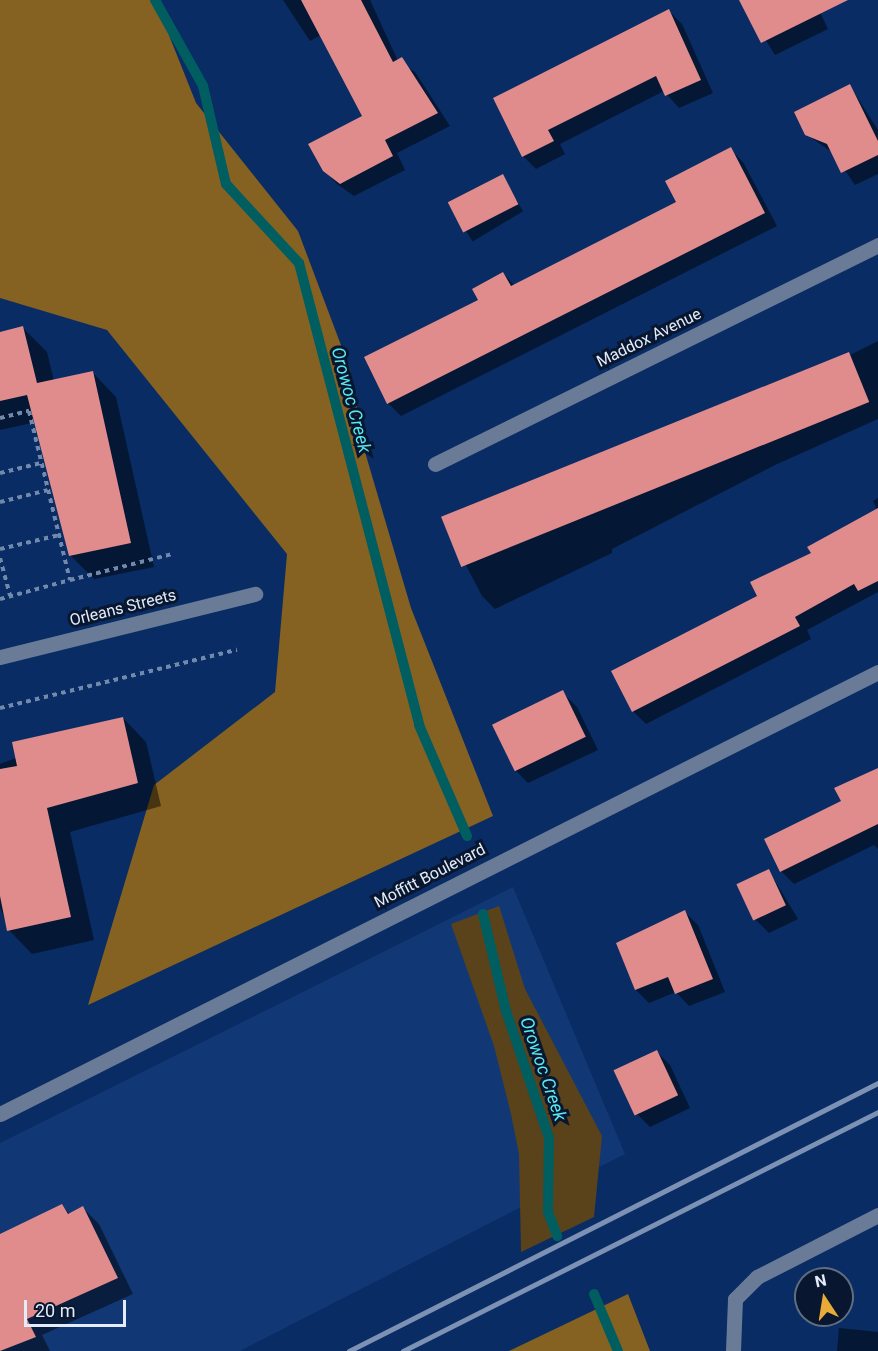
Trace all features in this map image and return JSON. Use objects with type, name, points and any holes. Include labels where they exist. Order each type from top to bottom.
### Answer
[{"type":"street","name":"Maddox Avenue","points":[[435,464],[878,245]]},
{"type":"street","name":"Orleans Streets","points":[[0,657],[255,594]]},
{"type":"street","name":"Moffitt Boulevard","points":[[0,1114],[878,672]]},
{"type":"street","points":[[734,1351],[735,1299],[757,1276],[878,1215]]},
{"type":"path","points":[[0,418],[29,411],[70,580]]},
{"type":"path","points":[[0,473],[41,463]]},
{"type":"path","points":[[0,502],[48,490]]},
{"type":"path","points":[[0,549],[59,535]]},
{"type":"path","points":[[0,599],[172,554]]},
{"type":"path","points":[[0,558],[10,596]]},
{"type":"path","points":[[0,708],[237,650]]},
{"type":"shaded area","points":[[0,0],[155,0],[196,103],[298,231],[350,369],[365,452],[411,608],[493,816],[88,1005],[154,785],[275,692],[287,554],[107,330],[0,298]]},
{"type":"shaded area","points":[[513,887],[625,1154],[240,1351],[0,1351],[0,1143]]},
{"type":"shaded area","points":[[499,906],[525,989],[602,1136],[594,1217],[521,1252],[519,1154],[511,1114],[494,1046],[451,924]]},
{"type":"shaded area","points":[[628,1294],[650,1351],[509,1351]]},
{"type":"building","points":[[301,0],[361,0],[393,62],[402,57],[438,113],[385,140],[393,156],[340,184],[323,171],[308,144],[362,116]]},
{"type":"building","points":[[739,0],[848,0],[761,43]]},
{"type":"building","points":[[669,9],[701,80],[665,96],[656,76],[548,130],[554,141],[522,157],[493,98]]},
{"type":"building","points":[[850,84],[878,141],[878,155],[841,173],[827,144],[805,135],[794,112]]},
{"type":"building","points":[[731,147],[765,213],[387,404],[364,357],[478,300],[472,289],[503,272],[511,286],[676,202],[665,181]]},
{"type":"building","points":[[503,174],[518,204],[463,232],[448,202]]},
{"type":"building","points":[[23,326],[37,383],[93,371],[131,543],[69,556],[27,395],[0,401],[0,332]]},
{"type":"building","points":[[849,352],[869,402],[461,567],[441,517]]},
{"type":"building","points":[[878,508],[878,581],[858,591],[854,584],[795,617],[800,626],[632,712],[611,671],[757,596],[750,582],[811,553],[807,547]]},
{"type":"building","points":[[563,690],[586,737],[515,771],[492,725]]},
{"type":"building","points":[[123,717],[138,783],[47,808],[71,917],[7,931],[0,896],[0,769],[17,766],[12,742]]},
{"type":"building","points":[[878,768],[878,824],[780,872],[764,839],[841,801],[834,788]]},
{"type":"building","points":[[769,869],[786,905],[753,920],[736,884]]},
{"type":"building","points":[[685,910],[713,979],[675,994],[668,977],[635,990],[616,943]]},
{"type":"building","points":[[657,1050],[678,1095],[635,1116],[613,1070]]},
{"type":"building","points":[[62,1204],[68,1214],[83,1206],[118,1278],[27,1319],[36,1337],[0,1351],[0,1234]]},
{"type":"waterway","name":"Orowoc Creek","points":[[155,0],[203,86],[226,184],[299,263],[419,725],[467,836]]},
{"type":"waterway","name":"Orowoc Creek","points":[[483,914],[506,1011],[549,1138],[548,1212],[557,1236]]},
{"type":"waterway","name":"Orowoc Creek","points":[[594,1294],[618,1351]]},
{"type":"railway","points":[[349,1351],[878,1083]]},
{"type":"railway","points":[[403,1351],[878,1112]]}]
